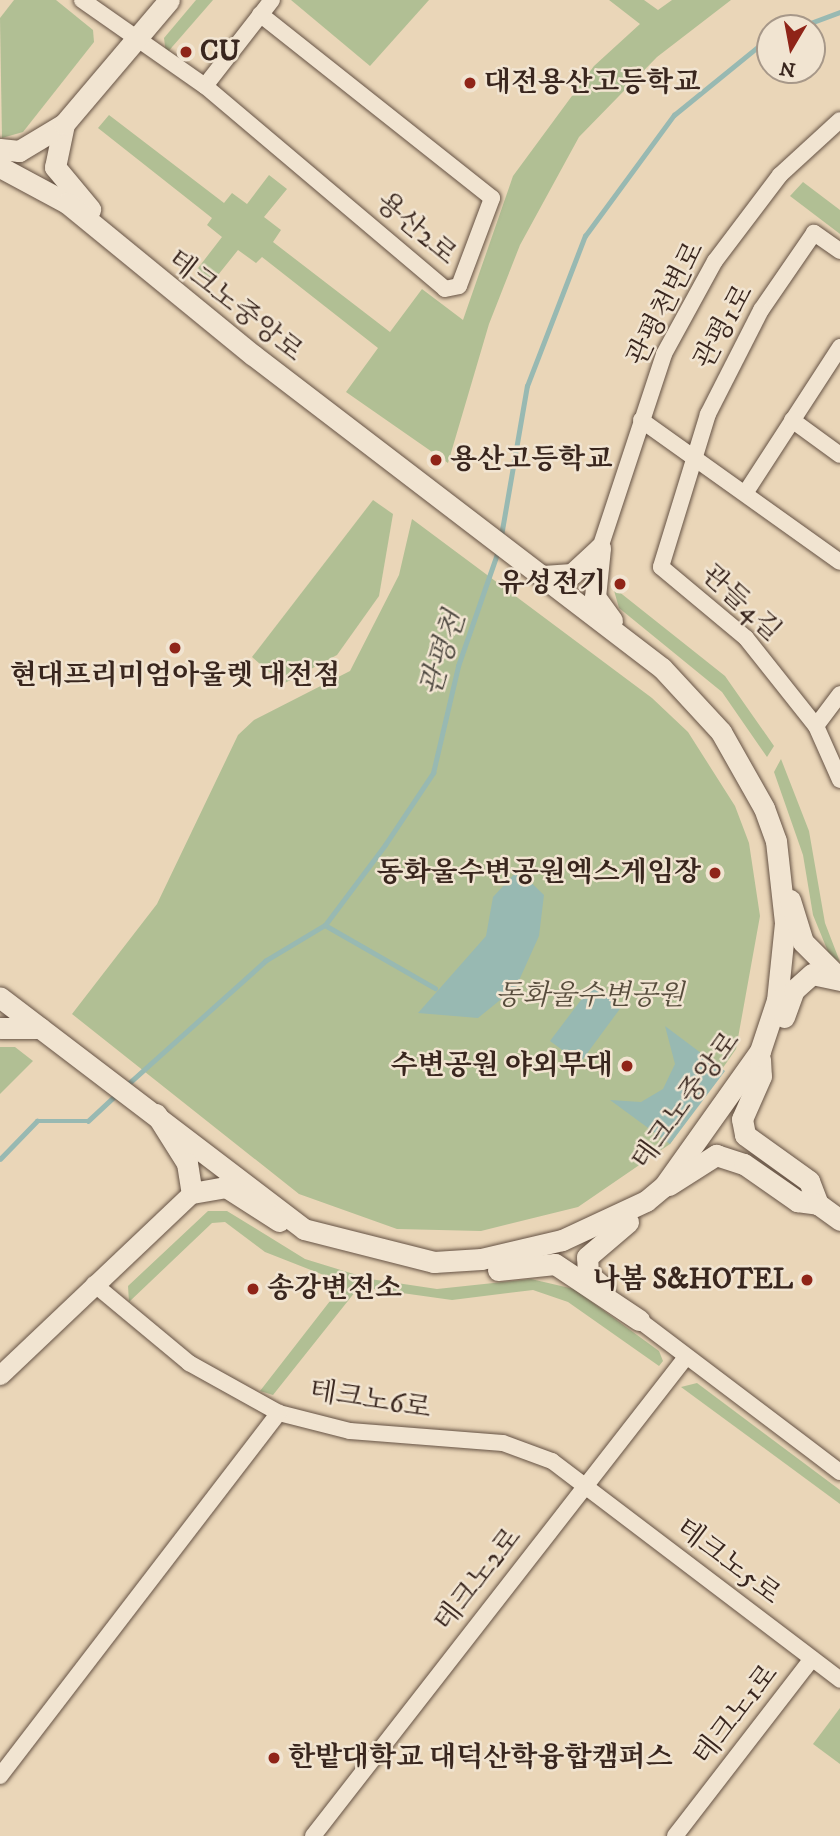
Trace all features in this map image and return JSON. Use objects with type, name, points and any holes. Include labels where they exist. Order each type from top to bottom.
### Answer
[{"type":"main road","points":[[0,149],[19,150],[64,124],[169,0]]},
{"type":"main road","points":[[64,124],[55,167],[88,203],[101,234]]},
{"type":"main road","name":"테크노중앙로","points":[[0,167],[67,203],[101,234],[433,495],[554,580],[662,668],[721,732],[764,808],[780,870],[785,923],[769,1029],[760,1051],[663,1186],[646,1201],[538,1247],[434,1262],[304,1229],[194,1155],[155,1112],[48,1034]]},
{"type":"main road","points":[[554,580],[572,574],[600,548]]},
{"type":"main road","points":[[600,548],[595,597],[621,627],[622,638]]},
{"type":"main road","points":[[780,870],[803,942],[840,980]]},
{"type":"main road","points":[[769,1029],[786,1016],[793,990],[811,974],[840,980]]},
{"type":"main road","points":[[0,997],[48,1034]]},
{"type":"main road","points":[[0,1028],[48,1034]]},
{"type":"main road","points":[[760,1051],[761,1076],[744,1111],[745,1135],[809,1181],[818,1204]]},
{"type":"main road","points":[[194,1155],[192,1193],[226,1187],[271,1218],[304,1229]]},
{"type":"main road","points":[[663,1186],[678,1185],[716,1156],[744,1164],[797,1201],[818,1204],[840,1220]]},
{"type":"main road","points":[[639,1320],[588,1274],[586,1264],[599,1242],[646,1201]]},
{"type":"main road","points":[[434,1262],[460,1273],[555,1264],[639,1320]]},
{"type":"street","name":"용산2로","points":[[82,0],[205,86],[445,289],[459,286],[492,198],[260,14]]},
{"type":"street","points":[[205,86],[272,0]]},
{"type":"street","name":"관평천변로","points":[[600,548],[664,355],[724,247],[780,175],[840,120]]},
{"type":"street","name":"관평1로","points":[[695,455],[726,374],[814,233],[840,251]]},
{"type":"street","points":[[746,492],[839,350]]},
{"type":"street","points":[[641,420],[695,455],[840,562]]},
{"type":"street","points":[[792,420],[840,455]]},
{"type":"street","name":"관들4길","points":[[695,455],[661,567],[746,638],[816,726],[840,780]]},
{"type":"street","points":[[816,726],[840,694]]},
{"type":"street","points":[[0,1375],[192,1193]]},
{"type":"street","name":"테크노6로","points":[[94,1284],[189,1363],[279,1413],[350,1431],[503,1443],[552,1461],[585,1486]]},
{"type":"street","points":[[639,1320],[840,1472]]},
{"type":"street","name":"테크노2로","points":[[322,1833],[686,1357]]},
{"type":"street","points":[[0,1776],[279,1413]]},
{"type":"street","name":"테크노5로","points":[[585,1486],[840,1680]]},
{"type":"street","name":"테크노1로","points":[[675,1836],[813,1659]]},
{"type":"green space","points":[[14,0],[56,0],[93,30],[94,42],[23,132],[2,138],[0,18]]},
{"type":"green space","points":[[196,0],[213,0],[166,54],[164,38]]},
{"type":"green space","points":[[291,0],[429,0],[370,66]]},
{"type":"green space","points":[[609,0],[644,0],[658,10],[672,0],[731,0],[657,57],[579,137],[520,245],[489,324],[448,463],[346,392],[378,348],[262,257],[256,263],[238,250],[210,285],[195,272],[222,237],[207,225],[212,218],[98,128],[109,115],[224,203],[232,193],[247,204],[269,175],[287,189],[264,217],[281,230],[273,242],[390,332],[422,289],[463,320],[513,176],[594,66],[640,24]]},
{"type":"green space","points":[[803,182],[840,210],[840,234],[790,196]]},
{"type":"green space","points":[[373,500],[393,514],[379,596],[337,655],[283,684],[252,657]]},
{"type":"green space","name":"동화울수변공원","points":[[412,519],[652,698],[688,732],[735,806],[749,843],[760,916],[736,1049],[670,1144],[578,1207],[481,1231],[397,1229],[299,1194],[72,1014],[157,904],[238,735],[254,720],[350,671],[399,575]]},
{"type":"green space","points":[[613,587],[725,676],[774,746],[767,757],[722,692],[619,608]]},
{"type":"green space","points":[[781,759],[809,831],[825,923],[840,962],[829,954],[813,915],[803,855],[774,772]]},
{"type":"green space","points":[[0,1047],[15,1047],[33,1061],[0,1094]]},
{"type":"green space","points":[[208,1211],[227,1211],[305,1259],[370,1279],[437,1289],[531,1279],[574,1289],[659,1351],[663,1361],[659,1366],[568,1302],[533,1290],[452,1300],[359,1287],[273,1395],[260,1391],[344,1283],[265,1252],[225,1222],[212,1223],[129,1302],[128,1286]]},
{"type":"green space","points":[[697,1383],[840,1490],[840,1504],[681,1387]]},
{"type":"green space","points":[[840,1708],[840,1764],[813,1744]]},
{"type":"water","points":[[518,870],[544,895],[539,936],[516,987],[478,1018],[418,1013],[486,936],[493,897]]},
{"type":"water","points":[[593,984],[622,1006],[580,1063],[550,1041]]},
{"type":"water","points":[[665,1026],[725,1071],[670,1144],[610,1100],[641,1102],[663,1089],[675,1064]]},
{"type":"waterway","name":"관평천","points":[[826,17],[840,12]]},
{"type":"waterway","name":"관평천","points":[[501,536],[527,386],[585,236],[674,115],[756,48]]},
{"type":"waterway","name":"관평천","points":[[127,1085],[265,961],[325,925],[385,845],[433,773],[458,666],[498,551]]},
{"type":"waterway","points":[[325,925],[435,988]]},
{"type":"waterway","name":"관평천","points":[[0,1159],[37,1121],[88,1121],[118,1093]]},
{"type":"place","name":"CU","points":[[186,52]]},
{"type":"place","name":"대전용산고등학교","points":[[470,83]]},
{"type":"place","name":"용산고등학교","points":[[436,460]]},
{"type":"place","name":"유성전기","points":[[620,584]]},
{"type":"place","name":"현대프리미엄아울렛 대전점","points":[[175,648]]},
{"type":"place","name":"동화울수변공원엑스게임장","points":[[715,873]]},
{"type":"place","name":"수변공원 야외무대","points":[[627,1066]]},
{"type":"place","name":"나봄 S&HOTEL","points":[[807,1280]]},
{"type":"place","name":"송강변전소","points":[[253,1289]]},
{"type":"place","name":"한밭대학교 대덕산학융합캠퍼스","points":[[274,1758]]}]
